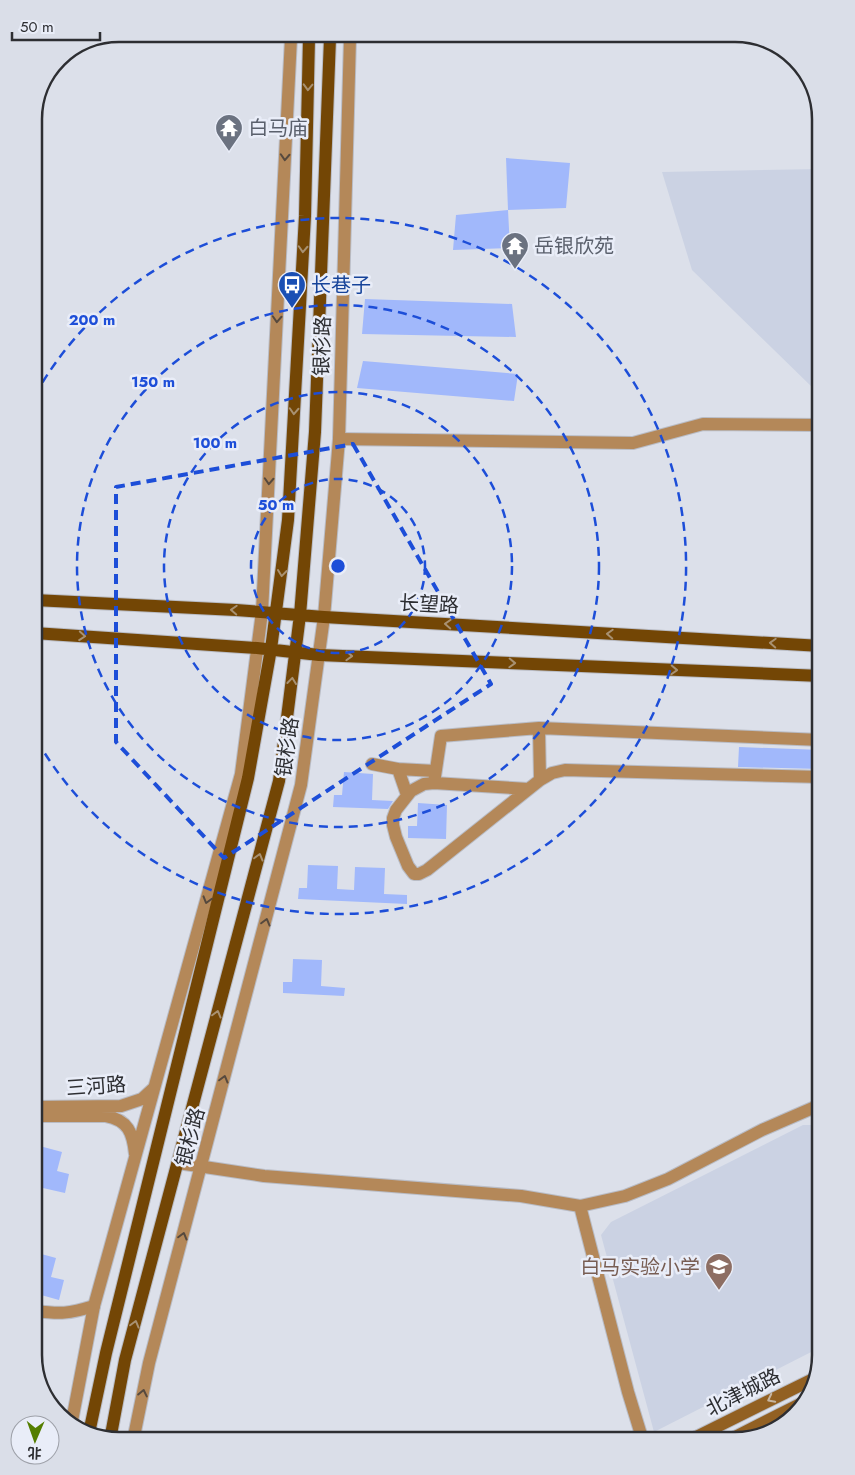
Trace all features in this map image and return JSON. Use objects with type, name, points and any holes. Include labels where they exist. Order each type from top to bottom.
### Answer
[{"type":"main road","name":"银杉路","points":[[90,1427],[108,1344],[248,778],[272,650],[288,520],[304,216],[309,42]]},
{"type":"main road","name":"银杉路","points":[[112,1432],[125,1360],[279,781],[300,615],[315,432],[330,42]]},
{"type":"main road","name":"长望路","points":[[43,600],[812,645]]},
{"type":"main road","points":[[43,634],[258,648],[319,655],[812,676]]},
{"type":"main road","name":"北津城路","points":[[706,1432],[808,1381]]},
{"type":"main road","name":"北津城路","points":[[745,1432],[791,1408]]},
{"type":"street","points":[[73,1416],[94,1306],[241,774],[262,612],[291,42]]},
{"type":"street","name":"银杉路","points":[[135,1432],[149,1364],[301,785],[324,617],[339,439],[350,42]]},
{"type":"street","points":[[339,439],[633,443],[703,424],[812,425]]},
{"type":"street","points":[[812,740],[539,728],[442,736],[435,777],[415,788],[407,795],[396,810],[393,825],[408,866],[414,874],[419,874],[427,870],[528,789],[552,773],[576,769],[812,777]]},
{"type":"street","points":[[539,728],[540,780]]},
{"type":"street","points":[[372,764],[435,777],[528,789]]},
{"type":"street","points":[[398,769],[407,795]]},
{"type":"street","name":"三河路","points":[[42,1107],[121,1106],[142,1099],[155,1086]]},
{"type":"street","points":[[178,1163],[264,1176],[521,1196],[580,1206],[625,1196],[659,1182],[762,1130],[812,1108]]},
{"type":"street","name":"三河路","points":[[42,1116],[106,1116],[116,1118],[125,1124],[130,1132],[133,1139],[135,1159]]},
{"type":"street","points":[[580,1206],[628,1392],[640,1432]]},
{"type":"street","points":[[42,1312],[61,1314],[94,1306]]},
{"type":"highlighted area","points":[[353,444],[491,684],[224,858],[116,742],[116,487]]},
{"type":"shaded area","points":[[812,169],[812,387],[692,270],[662,172]]},
{"type":"shaded area","name":"白马实验小学","points":[[803,1125],[812,1125],[812,1352],[654,1432],[601,1235],[611,1222]]},
{"type":"building","points":[[506,158],[570,163],[566,208],[508,210]]},
{"type":"building","points":[[508,210],[510,248],[453,250],[456,215]]},
{"type":"building","points":[[365,299],[512,304],[516,337],[362,334]]},
{"type":"building","points":[[363,361],[518,374],[514,401],[357,388]]},
{"type":"building","points":[[739,747],[812,750],[812,769],[738,767]]},
{"type":"building","points":[[344,772],[373,774],[372,800],[393,801],[388,809],[333,807],[334,795],[342,795]]},
{"type":"building","points":[[418,803],[447,805],[446,839],[408,838],[408,826],[417,826]]},
{"type":"building","points":[[308,865],[338,866],[337,889],[354,890],[355,867],[385,868],[384,894],[407,895],[407,904],[298,899],[299,888],[307,888]]},
{"type":"building","points":[[293,959],[322,960],[321,986],[345,988],[344,996],[283,993],[283,982],[292,982]]},
{"type":"building","points":[[42,1147],[62,1152],[57,1171],[69,1174],[65,1193],[42,1188]]},
{"type":"building","points":[[42,1254],[56,1258],[51,1277],[64,1280],[59,1300],[42,1295]]},
{"type":"place","name":"白马庙","points":[[229,152]]},
{"type":"place","name":"岳银欣苑","points":[[515,270]]},
{"type":"place","name":"长巷子","points":[[292,309]]},
{"type":"place","name":"白马实验小学","points":[[719,1291]]}]
